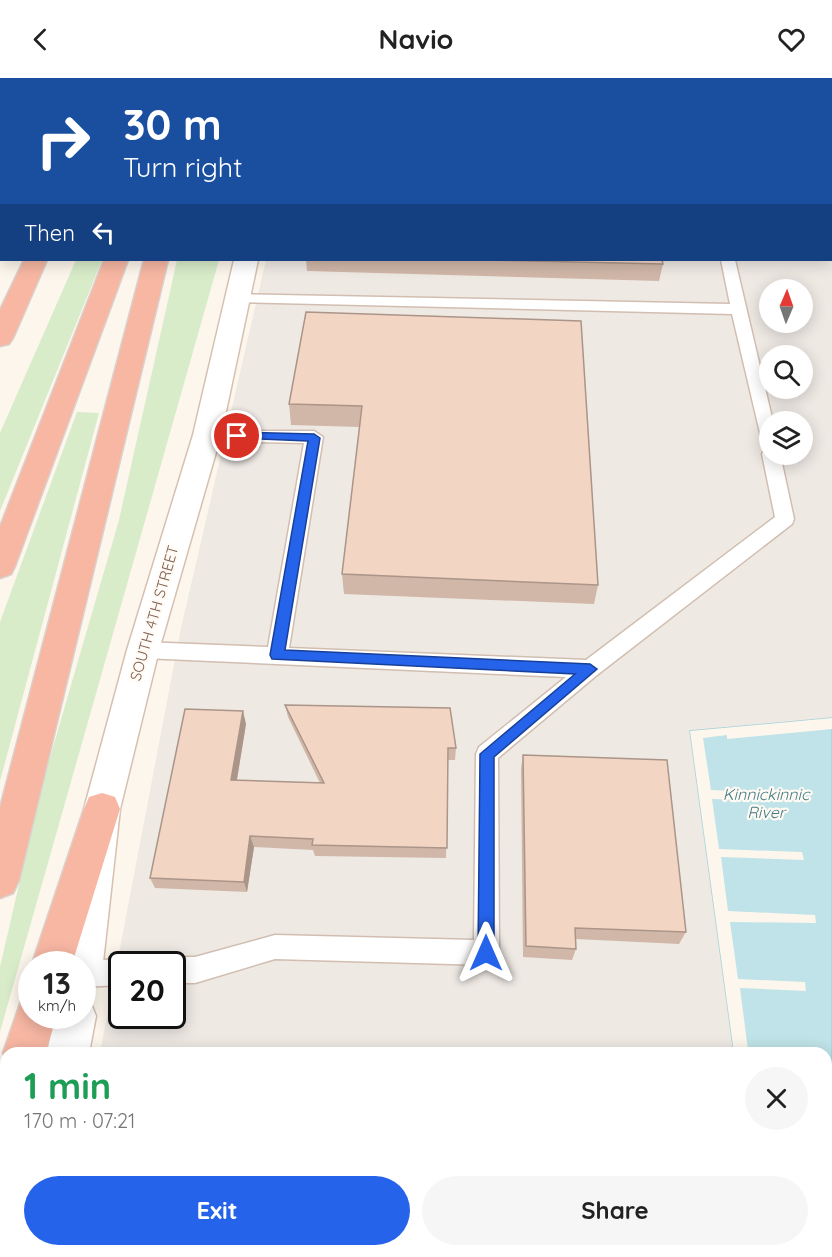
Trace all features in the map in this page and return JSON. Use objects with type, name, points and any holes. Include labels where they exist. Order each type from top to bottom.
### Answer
[{"type":"highway","points":[[0,338],[35,261]]},
{"type":"highway","points":[[0,566],[116,261]]},
{"type":"highway","points":[[0,880],[156,261]]},
{"type":"highway","points":[[56,951],[102,808]]},
{"type":"highway","points":[[26,1047],[32,1029]]},
{"type":"street","name":"SOUTH 4TH STREET","points":[[85,951],[102,808],[143,650],[207,435],[246,261]]},
{"type":"street","points":[[69,1047],[73,1029]]},
{"type":"lane","points":[[729,261],[762,411]]},
{"type":"lane","points":[[238,297],[740,309]]},
{"type":"lane","points":[[207,435],[314,438],[277,655]]},
{"type":"lane","points":[[186,970],[195,970],[275,946],[486,953],[487,754],[590,669],[785,519],[773,465]]},
{"type":"lane","points":[[143,650],[590,669]]},
{"type":"shaded area","points":[[266,261],[832,261],[832,718],[690,732],[733,1047],[101,1047],[108,1011],[108,1029],[186,1029],[186,951],[119,951],[181,628]]},
{"type":"green space","points":[[76,261],[102,261],[0,511],[0,433]]},
{"type":"green space","points":[[177,261],[219,261],[23,951],[18,951],[18,969],[0,1032],[0,967],[42,785],[119,520]]},
{"type":"green space","points":[[77,412],[99,413],[0,781],[0,622]]},
{"type":"water","name":"Kinnickinnic River","points":[[832,718],[832,1047],[733,1047],[690,731]]},
{"type":"pier","points":[[832,718],[832,729],[727,739],[727,735],[703,738],[711,790],[772,793],[774,801],[712,799],[719,849],[802,852],[804,860],[721,857],[728,911],[815,915],[816,923],[730,922],[738,979],[805,982],[806,991],[740,988],[748,1047],[733,1047],[690,731]]},
{"type":"building","points":[[527,261],[662,261],[663,264]]},
{"type":"building","points":[[306,312],[581,321],[598,585],[342,574],[362,406],[289,404]]},
{"type":"building","points":[[285,705],[450,708],[456,748],[448,748],[447,848],[312,845],[313,839],[250,836],[244,882],[150,878],[185,709],[243,711],[231,780],[324,783]]},
{"type":"building","points":[[523,755],[667,760],[686,932],[575,928],[576,949],[526,946]]},
{"type":"route","points":[[237,436],[314,438],[277,655],[590,669],[487,754],[486,953]]}]
